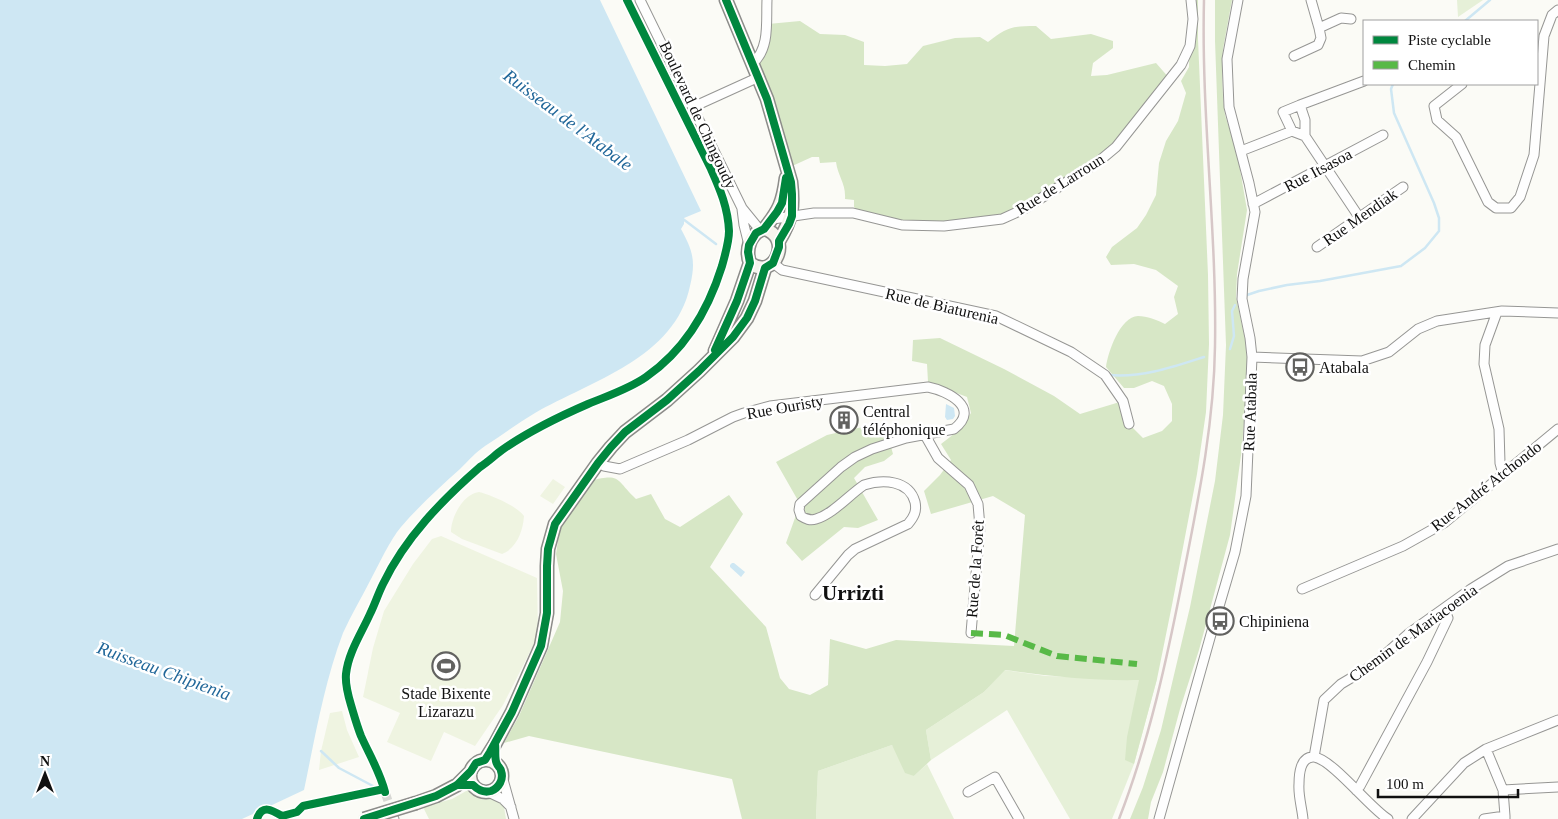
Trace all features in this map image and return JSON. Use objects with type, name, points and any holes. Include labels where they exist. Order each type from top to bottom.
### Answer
[{"type":"main road","points":[[491,762],[495,744],[512,712],[541,646],[547,613],[548,549],[555,524],[598,463],[626,432],[699,372],[733,337],[747,318],[769,265],[779,247],[779,241],[792,216],[792,194],[774,122],[759,77],[726,0]]},
{"type":"main road","points":[[713,356],[737,301],[750,263],[749,245],[756,233],[762,230],[773,218],[782,203],[787,168]]},
{"type":"main road","points":[[762,230],[773,233],[779,241]]},
{"type":"main road","points":[[750,263],[755,266],[769,265]]},
{"type":"main road","points":[[364,819],[436,796],[457,785],[476,764],[491,762],[499,767],[502,776],[496,788],[488,792],[480,791],[473,785],[470,776],[471,771]]},
{"type":"main road","points":[[457,785],[473,785]]},
{"type":"street","points":[[640,0],[742,208],[762,230]]},
{"type":"street","points":[[753,63],[758,59],[765,43],[767,0]]},
{"type":"street","name":"Rue de Larroun","points":[[773,218],[814,213],[853,213],[902,225],[944,226],[1002,219],[1024,209],[1098,162],[1122,140],[1181,65],[1190,46],[1193,19],[1191,0]]},
{"type":"street","name":"Rue Atabala","points":[[1159,819],[1214,620],[1235,552],[1246,496],[1252,357],[1242,299],[1243,279],[1254,212],[1230,107],[1227,59],[1238,0]]},
{"type":"street","points":[[1294,56],[1318,44],[1321,38],[1311,0]]},
{"type":"street","points":[[1538,75],[1540,35],[1552,15],[1558,10]]},
{"type":"street","points":[[1319,28],[1341,18],[1351,19]]},
{"type":"street","points":[[693,107],[759,77]]},
{"type":"street","points":[[1292,131],[1283,112],[1363,81]]},
{"type":"street","points":[[1461,85],[1434,106],[1437,120],[1456,137],[1488,202],[1496,208],[1511,208],[1520,197],[1534,154],[1537,85]]},
{"type":"street","points":[[1300,105],[1305,120],[1305,136],[1359,217]]},
{"type":"street","points":[[1240,151],[1292,131],[1305,136]]},
{"type":"street","name":"Rue Itsasoa","points":[[1253,204],[1383,136]]},
{"type":"street","name":"Rue Mendiak","points":[[1317,247],[1403,187]]},
{"type":"street","points":[[742,208],[749,245]]},
{"type":"street","name":"Rue de Biaturenia","points":[[769,265],[782,270],[996,316],[1071,352],[1105,375],[1123,401],[1129,424]]},
{"type":"street","points":[[1252,357],[1362,361],[1389,352],[1418,329],[1437,321],[1502,311],[1558,314]]},
{"type":"street","points":[[1497,312],[1485,345],[1484,364],[1498,429],[1500,463],[1504,474]]},
{"type":"street","name":"Rue Ouristy","points":[[598,463],[620,469],[688,440],[733,417],[770,406],[928,387],[939,389],[958,400],[964,408],[963,416],[960,424],[954,429],[889,443],[855,458],[841,467],[800,504],[801,516],[806,520],[814,520],[823,516],[864,484],[887,481],[902,486],[909,491],[914,498],[916,506],[914,518],[908,524],[856,549],[848,555],[815,595]]},
{"type":"street","name":"Rue André Atchondo","points":[[1302,589],[1403,546],[1444,523],[1558,429]]},
{"type":"street","name":"Rue de la Forêt","points":[[925,434],[938,458],[969,485],[978,504],[980,527],[971,633]]},
{"type":"street","name":"Chemin de Mariacoenia","points":[[1314,757],[1324,700],[1342,684],[1373,665],[1408,634],[1471,589],[1508,566],[1558,549]]},
{"type":"street","points":[[1356,790],[1360,786],[1427,662],[1448,618],[1444,609]]},
{"type":"street","points":[[1412,819],[1464,763],[1486,749],[1558,720]]},
{"type":"street","points":[[1484,819],[1505,818],[1503,790],[1486,749]]},
{"type":"street","points":[[1303,819],[1299,785],[1301,765],[1307,758],[1314,757],[1329,764],[1388,819]]},
{"type":"street","points":[[502,776],[514,819]]},
{"type":"street","points":[[968,792],[995,777],[1019,819]]},
{"type":"street","points":[[1503,790],[1558,787]]},
{"type":"street","points":[[488,792],[503,799],[511,807]]},
{"type":"green space","points":[[1191,0],[1198,0],[1208,275],[1209,344],[1206,412],[1197,474],[1157,679],[1134,764],[1125,760],[1127,737],[1139,680],[1072,678],[1005,670],[984,692],[926,730],[931,760],[914,776],[905,773],[892,745],[818,771],[816,819],[742,819],[732,779],[529,736],[504,743],[519,716],[560,622],[563,591],[556,554],[560,527],[590,481],[600,479],[617,479],[636,499],[651,494],[665,519],[680,527],[729,495],[743,514],[710,567],[766,627],[780,678],[789,689],[810,695],[828,685],[830,639],[866,649],[896,640],[1014,646],[1025,515],[993,496],[931,514],[924,491],[940,475],[951,460],[941,444],[959,430],[971,413],[967,397],[928,382],[927,364],[912,361],[913,340],[940,338],[1054,396],[1080,414],[1123,401],[1129,424],[1143,438],[1162,431],[1172,421],[1172,404],[1164,386],[1152,381],[1134,388],[1124,388],[1106,367],[1116,336],[1126,322],[1138,316],[1165,324],[1178,314],[1174,297],[1178,286],[1156,270],[1134,264],[1111,265],[1106,257],[1112,247],[1137,228],[1156,195],[1159,163],[1166,141],[1178,121],[1186,93],[1181,81],[1189,67]]},
{"type":"green space","points":[[1215,0],[1232,0],[1223,49],[1223,98],[1225,115],[1237,152],[1247,210],[1237,274],[1236,297],[1245,339],[1248,367],[1242,448],[1230,535],[1163,772],[1151,802],[1148,819],[1130,819],[1143,787],[1161,730],[1190,607],[1215,481],[1223,415],[1226,345]]},
{"type":"green space","points":[[1457,0],[1483,0],[1458,17]]},
{"type":"green space","points":[[800,21],[820,34],[845,35],[864,42],[864,65],[907,64],[923,46],[955,38],[980,37],[988,42],[1010,28],[1036,26],[1051,39],[1091,34],[1113,41],[1113,48],[1093,63],[1091,76],[1107,75],[1156,63],[1170,79],[1116,147],[1002,219],[902,225],[863,215],[854,207],[854,200],[845,199],[836,162],[820,163],[819,157],[812,157],[790,167],[761,76],[759,62],[768,24]]},
{"type":"green space","points":[[867,426],[888,436],[893,454],[884,461],[865,467],[854,478],[878,520],[858,528],[844,527],[802,561],[786,543],[800,504],[776,462],[827,435]]},
{"type":"green space","points":[[553,479],[565,487],[553,504],[540,496]]},
{"type":"green space","points":[[479,492],[497,498],[521,512],[524,516],[518,538],[512,548],[502,554],[462,539],[451,532],[453,520],[459,507],[468,497]]},
{"type":"green space","name":"Stade Bixente Lizarazu","points":[[441,536],[537,578],[538,636],[503,705],[475,746],[444,732],[431,761],[387,742],[400,713],[363,697],[373,648],[384,611],[413,564],[432,539]]},
{"type":"green space","points":[[1004,670],[1046,676],[1157,679],[1134,764],[1112,819],[1070,819],[1007,710],[931,760],[926,730],[984,692]]},
{"type":"green space","points":[[342,711],[347,730],[359,757],[319,770],[321,751],[330,713]]},
{"type":"green space","points":[[892,745],[914,776],[927,764],[954,819],[816,819],[818,771]]},
{"type":"green space","points":[[468,790],[479,797],[490,797],[500,802],[504,807],[506,819],[429,819],[423,807],[452,799]]},
{"type":"water","points":[[0,0],[600,0],[701,211],[684,218],[684,224],[681,229],[691,250],[693,263],[692,277],[681,311],[667,332],[649,349],[628,364],[605,378],[535,413],[482,448],[422,504],[397,532],[349,620],[336,652],[325,691],[304,790],[242,819],[0,819]]},
{"type":"water","points":[[946,404],[954,408],[955,416],[953,419],[947,420],[945,417]]},
{"type":"water","points":[[732,563],[745,572],[741,577],[730,567]]},
{"type":"waterway","points":[[1466,20],[1490,0]]},
{"type":"waterway","points":[[1247,295],[1287,285],[1401,266],[1425,248],[1439,231],[1439,218],[1434,203],[1394,113],[1391,89],[1393,85]]},
{"type":"waterway","name":"Ruisseau de l'Atabale","points":[[683,219],[716,244]]},
{"type":"waterway","points":[[1230,349],[1234,336],[1232,311],[1235,305]]},
{"type":"waterway","points":[[1109,375],[1145,373],[1204,357]]},
{"type":"waterway","name":"Ruisseau Chipienia","points":[[321,751],[339,768],[373,786]]},
{"type":"tunnel","points":[[385,792],[393,816]]},
{"type":"railway","points":[[1119,819],[1130,790],[1164,669],[1199,491],[1212,405],[1215,303],[1205,87],[1204,0]]},
{"type":"marked path","points":[[971,633],[1004,635],[1057,656],[1137,664]]},
{"type":"cycle path","name":"Boulevard de Chingoudy","points":[[385,792],[357,724],[348,693],[346,674],[349,658],[383,584],[402,551],[438,506],[480,467],[502,450],[555,419],[632,385],[660,366],[683,342],[702,314],[710,299],[722,266],[728,244],[729,231],[727,214],[720,191],[711,169],[627,0]]},
{"type":"cycle path","points":[[364,819],[436,796],[457,785],[476,763],[485,760],[512,712],[541,646],[547,613],[548,549],[555,524],[598,463],[625,432],[667,400],[733,337],[747,318],[755,301],[765,268],[773,263],[779,247],[779,241],[792,216],[791,182],[767,99],[726,0]]},
{"type":"cycle path","points":[[715,350],[737,301],[750,263],[749,245],[756,233],[764,229],[782,203],[786,178]]},
{"type":"cycle path","points":[[457,785],[473,785],[479,790],[486,792],[494,790],[501,780],[502,774],[501,769],[497,765],[495,744]]},
{"type":"cycle path","points":[[257,819],[264,810],[271,810],[282,816],[297,812],[303,806],[384,789]]},
{"type":"place","name":"Atabala","points":[[1300,367]]},
{"type":"place","name":"Central téléphonique","points":[[844,420]]},
{"type":"place","name":"Chipiniena","points":[[1220,621]]},
{"type":"place","name":"Stade Bixente Lizarazu","points":[[446,666]]},
{"type":"district","name":"Urrizti","points":[[853,593]]}]
